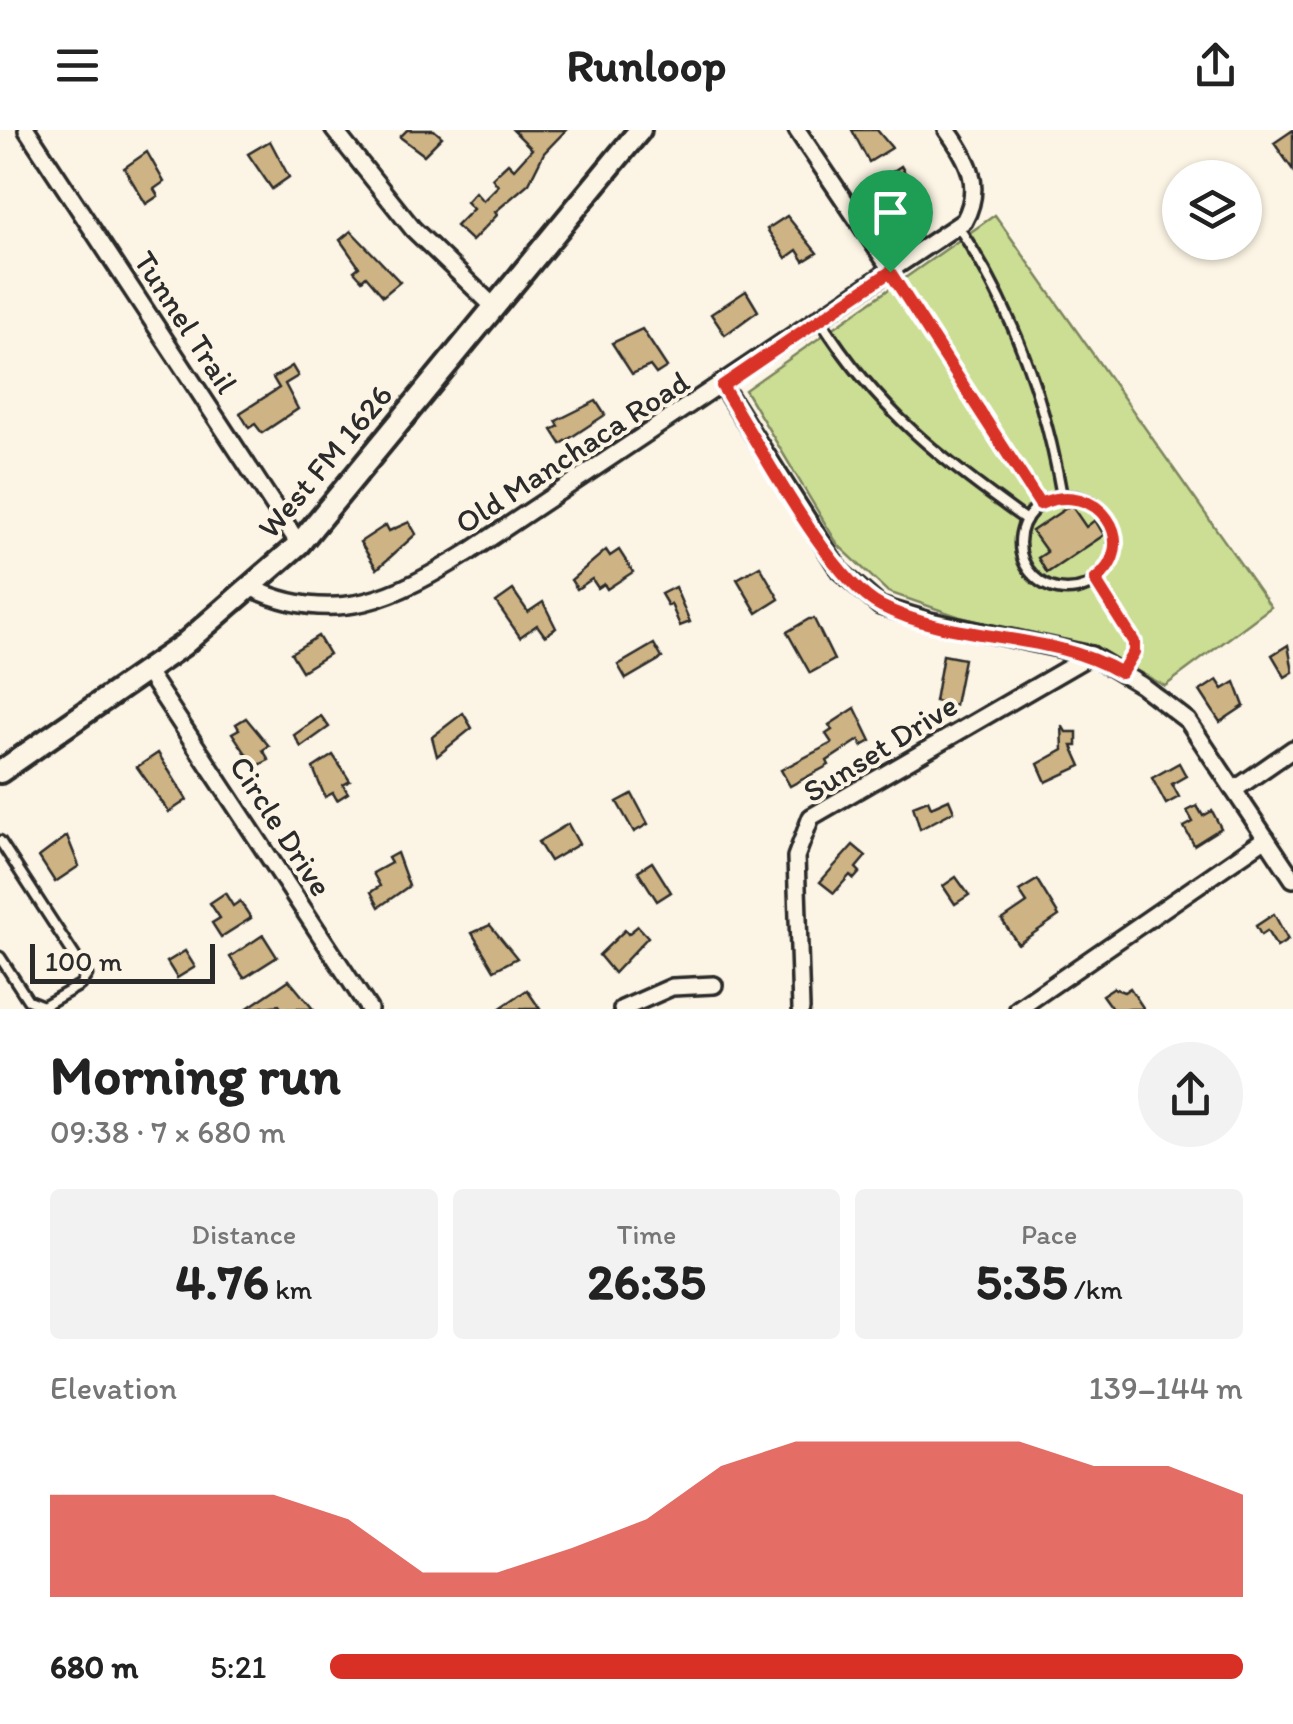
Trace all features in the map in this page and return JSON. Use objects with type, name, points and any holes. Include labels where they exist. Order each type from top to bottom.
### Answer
[{"type":"main road","name":"West FM 1626","points":[[0,772],[147,672],[252,588],[298,544],[640,130]]},
{"type":"street","name":"Tunnel Trail","points":[[27,130],[298,544]]},
{"type":"street","points":[[334,130],[413,229],[494,306]]},
{"type":"street","points":[[797,130],[891,271]]},
{"type":"street","points":[[947,130],[968,164],[975,187],[974,201],[957,225]]},
{"type":"street","name":"Old Manchaca Road","points":[[252,588],[285,604],[306,608],[372,602],[414,586],[722,386],[957,225]]},
{"type":"street","points":[[722,386],[840,571],[880,606],[930,622],[1091,655],[1121,673],[1188,721],[1293,879]]},
{"type":"street","name":"Sunset Drive","points":[[801,1009],[796,857],[811,817],[1091,655]]},
{"type":"street","name":"Circle Drive","points":[[147,672],[369,1009]]},
{"type":"street","points":[[1234,790],[1293,749]]},
{"type":"street","points":[[1018,1009],[1266,838]]},
{"type":"street","points":[[622,1009],[672,987],[714,985]]},
{"type":"lane","points":[[957,225],[981,261],[1018,334],[1034,379],[1062,496]]},
{"type":"lane","points":[[891,271],[1040,504]]},
{"type":"lane","points":[[820,319],[852,368],[904,428],[958,474],[1026,520]]},
{"type":"lane","points":[[1062,496],[1085,499],[1108,519],[1114,549],[1110,564],[1095,580],[1072,590],[1056,589],[1030,573],[1020,544],[1026,520],[1040,504],[1062,496]]},
{"type":"lane","points":[[1095,580],[1134,642],[1134,652],[1121,673]]},
{"type":"lane","points":[[0,841],[88,975],[80,985],[42,1006],[28,1000],[0,957]]},
{"type":"green space","points":[[995,215],[1271,607],[1165,686],[1099,650],[960,617],[888,592],[838,545],[745,390]]},
{"type":"building","points":[[407,130],[434,130],[442,137],[424,155],[400,137]]},
{"type":"building","points":[[513,130],[566,130],[544,153],[529,183],[495,212],[497,215],[472,241],[456,226],[473,209],[466,202],[475,192],[483,201],[498,186],[492,178],[508,163],[514,169],[532,149]]},
{"type":"building","points":[[852,130],[877,130],[892,148],[869,162]]},
{"type":"building","points":[[1293,130],[1293,170],[1274,143]]},
{"type":"building","points":[[270,141],[289,177],[272,189],[248,154]]},
{"type":"building","points":[[147,152],[164,182],[154,189],[158,196],[146,204],[124,168]]},
{"type":"building","points":[[901,166],[920,198],[892,210],[877,182]]},
{"type":"building","points":[[787,216],[817,253],[804,261],[797,250],[786,258],[767,229]]},
{"type":"building","points":[[351,231],[400,282],[383,296],[366,276],[362,280],[354,271],[359,267],[340,240]]},
{"type":"building","points":[[746,291],[758,311],[725,335],[711,314]]},
{"type":"building","points":[[642,329],[667,367],[656,374],[650,366],[632,374],[612,343]]},
{"type":"building","points":[[292,366],[298,376],[285,384],[298,409],[262,433],[255,424],[249,428],[240,413],[279,388],[273,378]]},
{"type":"building","points":[[596,401],[605,415],[561,444],[552,430],[559,426],[556,421]]},
{"type":"building","points":[[1071,505],[1086,527],[1095,520],[1104,535],[1047,573],[1038,558],[1047,552],[1032,531]]},
{"type":"building","points":[[409,522],[416,534],[377,569],[360,542],[386,525],[389,531]]},
{"type":"building","points":[[606,550],[610,556],[619,550],[633,572],[607,589],[604,584],[598,588],[592,579],[577,589],[571,580]]},
{"type":"building","points":[[760,566],[779,599],[757,613],[737,579]]},
{"type":"building","points":[[675,587],[690,622],[680,626],[671,604],[668,606],[661,594]]},
{"type":"building","points":[[513,590],[528,612],[543,602],[556,628],[545,636],[537,625],[520,637],[496,602]]},
{"type":"building","points":[[814,619],[834,660],[810,673],[787,632]]},
{"type":"building","points":[[318,636],[329,654],[302,671],[291,653]]},
{"type":"building","points":[[654,644],[662,658],[626,679],[618,665]]},
{"type":"building","points":[[1288,645],[1293,672],[1285,677],[1272,655]]},
{"type":"building","points":[[943,655],[964,659],[955,705],[935,701]]},
{"type":"building","points":[[1217,680],[1223,689],[1235,682],[1244,706],[1220,722],[1200,691]]},
{"type":"building","points":[[855,708],[871,741],[862,746],[859,740],[827,761],[829,765],[790,786],[781,770],[832,743],[826,734],[832,730],[829,725]]},
{"type":"building","points":[[463,713],[472,728],[437,756],[432,737]]},
{"type":"building","points":[[321,716],[329,727],[301,747],[294,735]]},
{"type":"building","points":[[246,718],[269,746],[263,750],[269,760],[255,767],[232,733],[239,729],[236,724]]},
{"type":"building","points":[[1062,725],[1066,732],[1077,732],[1077,746],[1072,746],[1081,766],[1046,782],[1038,764],[1063,750]]},
{"type":"building","points":[[158,753],[187,800],[169,812],[137,767]]},
{"type":"building","points":[[333,755],[350,781],[343,785],[348,793],[337,800],[333,793],[325,797],[313,768]]},
{"type":"building","points":[[1179,763],[1186,776],[1172,784],[1179,797],[1166,804],[1152,778]]},
{"type":"building","points":[[632,794],[648,824],[634,832],[617,802]]},
{"type":"building","points":[[949,799],[954,811],[920,829],[913,806],[928,800],[931,807]]},
{"type":"building","points":[[1197,806],[1203,816],[1212,811],[1221,828],[1194,845],[1184,827],[1193,822],[1187,811]]},
{"type":"building","points":[[568,824],[579,844],[550,861],[538,842]]},
{"type":"building","points":[[67,836],[79,866],[55,882],[39,857]]},
{"type":"building","points":[[853,845],[866,856],[856,868],[860,872],[854,879],[850,875],[834,893],[820,882]]},
{"type":"building","points":[[397,853],[409,886],[379,907],[371,892],[380,886],[373,873],[391,863],[388,858]]},
{"type":"building","points":[[652,862],[671,892],[657,901],[638,871]]},
{"type":"building","points":[[956,877],[969,895],[955,904],[943,886]]},
{"type":"building","points":[[1037,880],[1059,916],[1018,944],[1002,920],[1027,903],[1019,891]]},
{"type":"building","points":[[225,893],[233,906],[240,901],[251,918],[221,937],[212,923],[220,918],[210,903]]},
{"type":"building","points":[[1274,914],[1288,940],[1277,947],[1267,931],[1261,935],[1256,926]]},
{"type":"building","points":[[490,925],[517,958],[494,970],[472,933]]},
{"type":"building","points":[[638,926],[648,937],[614,973],[599,955],[625,930],[628,934]]},
{"type":"building","points":[[263,935],[277,957],[244,978],[230,957]]},
{"type":"building","points":[[185,951],[195,967],[177,978],[167,962]]},
{"type":"building","points":[[289,980],[313,1009],[282,1009],[279,1005],[246,1009]]},
{"type":"building","points":[[1113,988],[1124,992],[1130,988],[1144,1009],[1112,1009],[1102,995]]},
{"type":"building","points":[[527,990],[540,1009],[499,1009]]},
{"type":"route","points":[[890,272],[1040,504],[1054,497],[1085,499],[1108,519],[1114,549],[1110,564],[1095,580],[1134,642],[1134,652],[1121,673],[1091,655],[930,622],[880,606],[840,571],[722,386],[890,272]]}]
